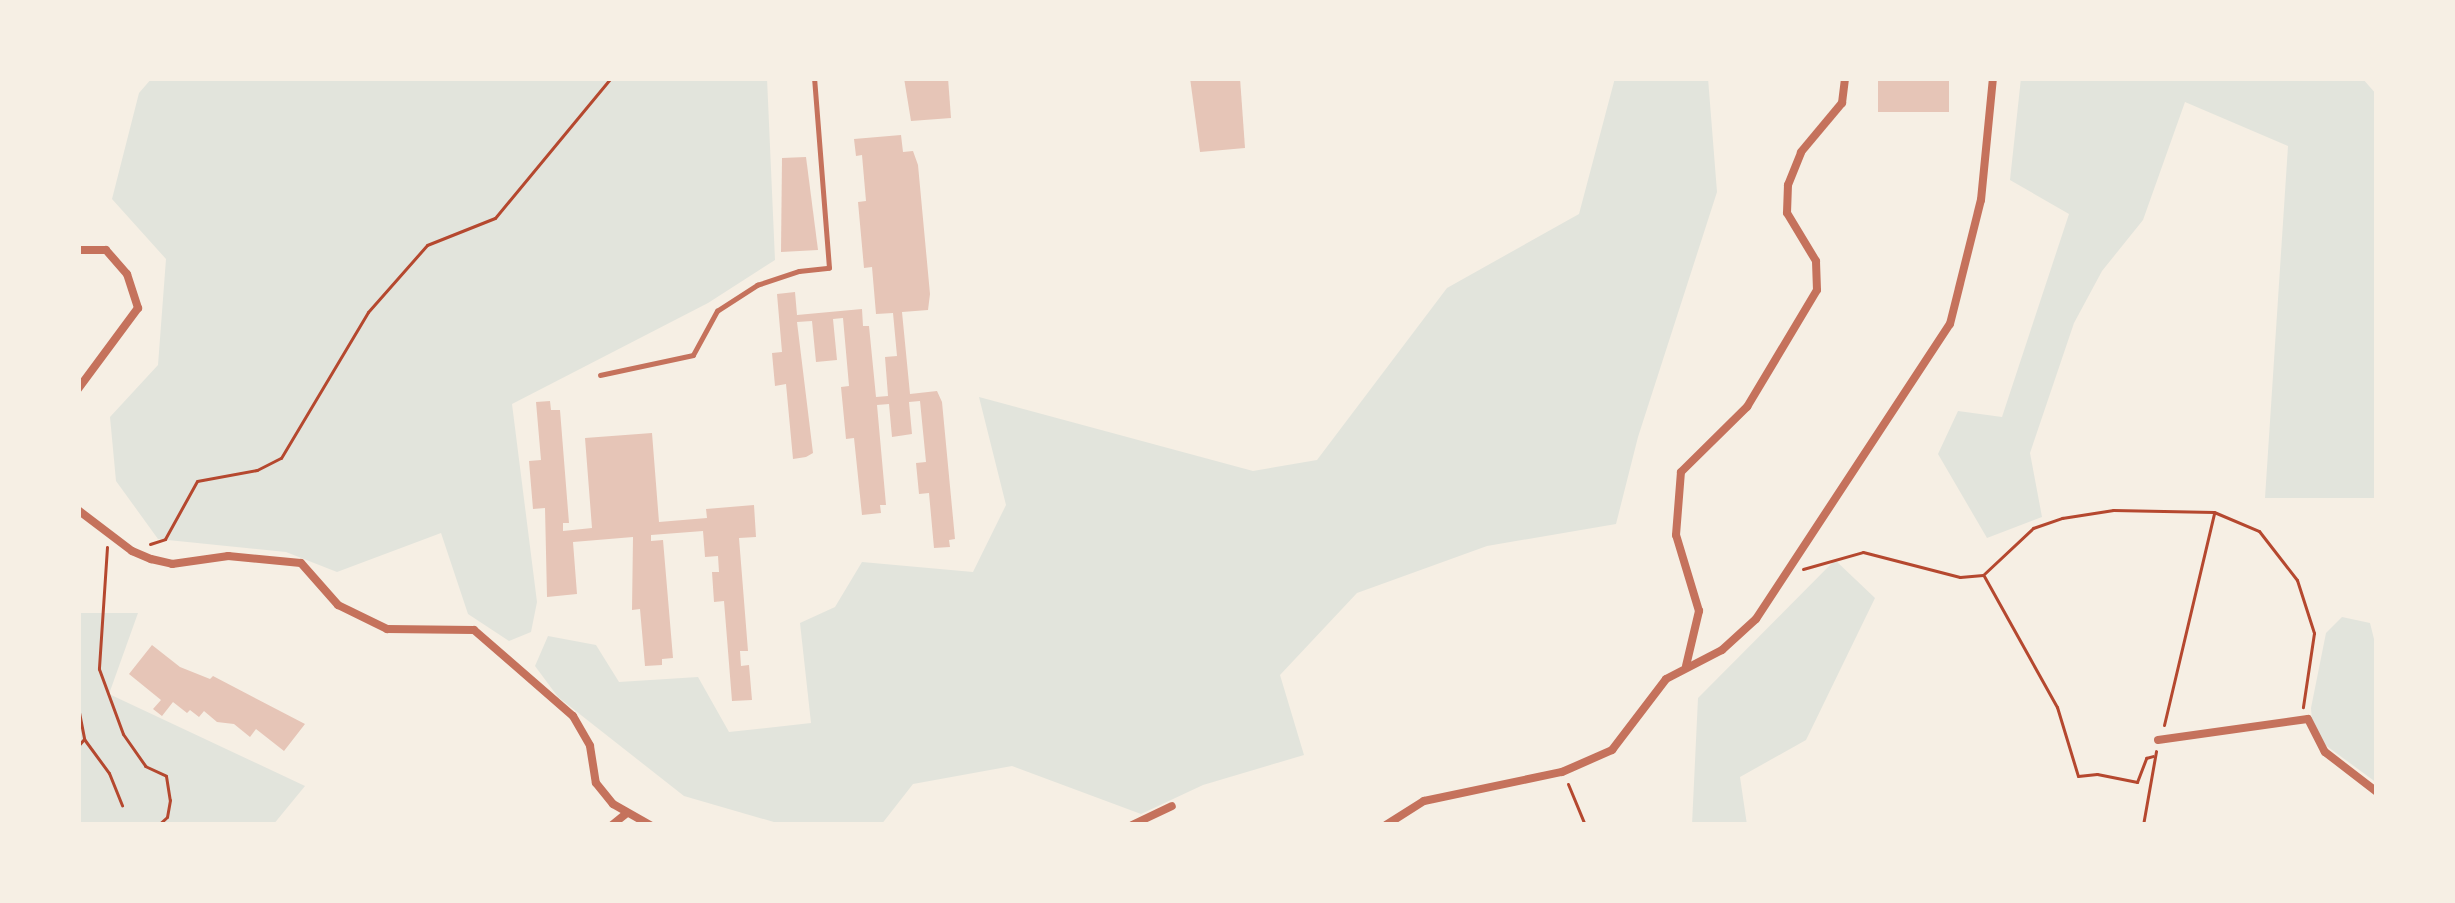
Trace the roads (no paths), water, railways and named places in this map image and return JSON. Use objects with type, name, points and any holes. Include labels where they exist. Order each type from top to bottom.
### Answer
[{"type":"street","points":[[1686,668],[1699,610],[1676,536],[1681,472],[1747,407],[1817,290],[1816,261],[1786,212],[1788,184],[1801,152],[1842,103],[1845,78]]},
{"type":"street","points":[[1385,825],[1424,801],[1562,772],[1612,750],[1666,679],[1722,650],[1756,619],[1950,324],[1981,200],[1993,78]]},
{"type":"street","points":[[78,250],[106,250],[127,274],[138,308],[78,389]]},
{"type":"street","points":[[78,510],[132,551],[172,564],[228,556],[301,563],[338,605],[387,628],[474,630],[573,716],[590,746],[596,783],[627,814],[650,825]]},
{"type":"street","points":[[2158,740],[2308,719],[2325,752],[2377,792]]},
{"type":"street","points":[[1132,825],[1172,806]]},
{"type":"street","points":[[612,825],[627,814]]},
{"type":"lane","points":[[600,375],[693,355],[717,311],[757,286],[799,271],[829,268],[814,78]]}]
